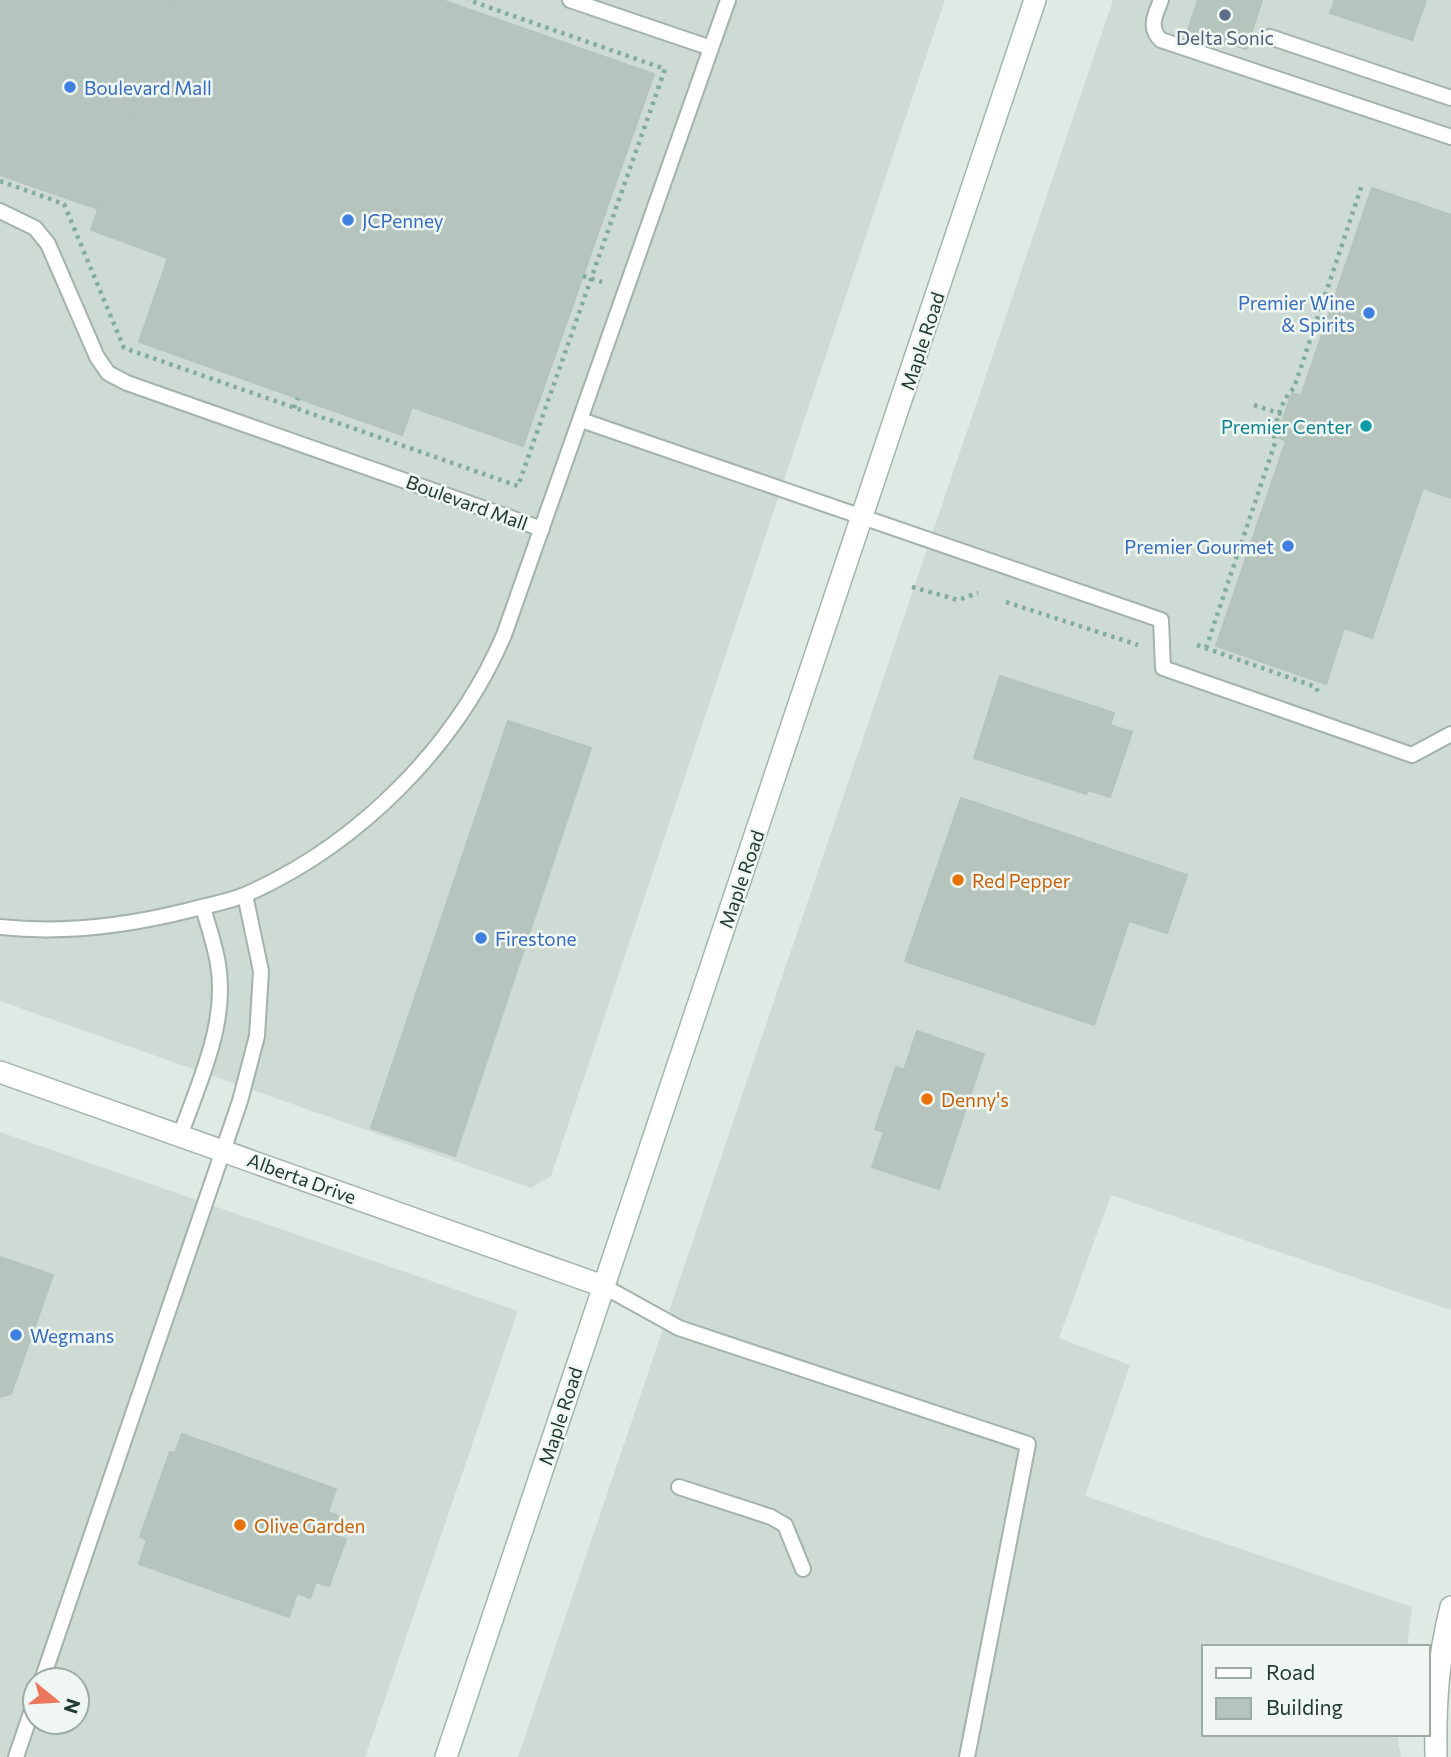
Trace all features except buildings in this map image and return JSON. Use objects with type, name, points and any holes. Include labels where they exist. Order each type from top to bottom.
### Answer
[{"type":"main road","name":"Maple Road","points":[[446,1757],[1035,0]]},
{"type":"main road","name":"Alberta Drive","points":[[0,1072],[603,1286]]},
{"type":"main road","points":[[1436,1757],[1434,1697],[1440,1650],[1451,1607]]},
{"type":"lane","points":[[570,0],[711,48]]},
{"type":"lane","name":"Boulevard Mall","points":[[0,927],[48,931],[79,930],[203,907],[245,895],[329,847],[387,798],[444,738],[484,680],[542,529],[728,0]]},
{"type":"lane","points":[[1161,0],[1153,25],[1154,34],[1161,40],[1451,137]]},
{"type":"lane","points":[[1270,37],[1451,98]]},
{"type":"lane","name":"Boulevard Mall","points":[[0,211],[35,228],[48,244],[97,357],[108,373],[127,383],[542,529]]},
{"type":"lane","points":[[581,420],[1161,620],[1163,668],[1412,755],[1451,734]]},
{"type":"lane","points":[[47,1666],[242,1094],[257,1036],[261,971],[245,895]]},
{"type":"lane","points":[[180,1136],[214,1036],[220,994],[218,965],[203,907]]},
{"type":"lane","points":[[603,1286],[679,1328],[1028,1444],[967,1757]]},
{"type":"lane","points":[[679,1487],[771,1517],[785,1525],[803,1569]]},
{"type":"lane","points":[[16,1757],[23,1736]]},
{"type":"path","points":[[0,181],[64,204],[124,348],[518,485],[666,69],[468,0]]},
{"type":"path","points":[[1206,648],[1275,443],[1273,435],[1287,393],[1294,388],[1362,185]]},
{"type":"path","points":[[583,276],[602,282]]},
{"type":"path","points":[[182,375],[184,369]]},
{"type":"path","points":[[295,408],[298,398]]},
{"type":"path","points":[[1254,405],[1282,414]]},
{"type":"path","points":[[912,586],[958,600],[978,593]]},
{"type":"path","points":[[1006,602],[1143,647]]},
{"type":"path","points":[[1197,645],[1316,687],[1318,692]]},
{"type":"shaded area","points":[[0,0],[945,0],[551,1176],[531,1188],[0,1001]]},
{"type":"shaded area","points":[[1113,0],[1451,0],[1451,1310],[1111,1195],[1059,1338],[1130,1365],[1085,1496],[1412,1607],[1407,1645],[1202,1645],[1202,1736],[1397,1736],[1401,1757],[518,1757]]},
{"type":"shaded area","points":[[0,1132],[518,1311],[365,1757],[0,1757]]},
{"type":"place","name":"Delta Sonic","points":[[1225,15]]},
{"type":"place","name":"Boulevard Mall","points":[[70,87]]},
{"type":"place","name":"JCPenney","points":[[348,220]]},
{"type":"place","name":"Premier Wine & Spirits","points":[[1369,313]]},
{"type":"place","name":"Premier Center","points":[[1366,426]]},
{"type":"place","name":"Premier Gourmet","points":[[1288,546]]},
{"type":"place","name":"Red Pepper","points":[[958,880]]},
{"type":"place","name":"Firestone","points":[[481,938]]},
{"type":"place","name":"Denny's","points":[[927,1099]]},
{"type":"place","name":"Wegmans","points":[[16,1335]]},
{"type":"place","name":"Olive Garden","points":[[240,1525]]}]
